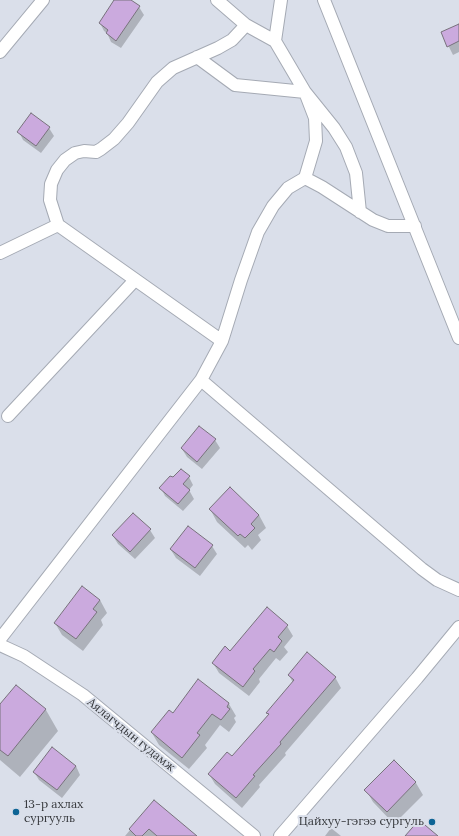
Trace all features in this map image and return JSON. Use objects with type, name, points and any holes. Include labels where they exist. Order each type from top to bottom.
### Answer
[{"type":"street","points":[[0,52],[43,0]]},
{"type":"street","points":[[217,0],[246,26],[275,41],[305,92],[334,128],[346,146],[356,173],[360,212]]},
{"type":"street","points":[[275,41],[281,0]]},
{"type":"street","points":[[324,0],[459,338]]},
{"type":"street","points":[[222,341],[58,226],[50,200],[50,184],[57,170],[65,160],[75,153],[84,151],[96,152],[114,138],[128,123],[157,82],[173,68],[218,48],[232,40],[246,26]]},
{"type":"street","points":[[197,57],[235,85],[305,92]]},
{"type":"street","points":[[0,639],[201,380],[222,341],[258,232],[273,206],[288,188],[305,178],[316,141],[314,118],[305,92]]},
{"type":"street","points":[[305,178],[322,187],[373,220],[388,226],[415,226]]},
{"type":"street","points":[[0,253],[58,226]]},
{"type":"street","points":[[8,416],[135,280]]},
{"type":"street","points":[[201,380],[422,569],[437,580],[459,590]]},
{"type":"street","points":[[280,836],[417,678],[459,627]]},
{"type":"street","name":"Аялагчдын гудамж","points":[[0,645],[24,656],[83,696],[254,836]]},
{"type":"building","points":[[114,0],[131,0],[140,6],[116,41],[106,33],[108,30],[99,23]]},
{"type":"building","points":[[459,24],[459,41],[447,47],[441,32]]},
{"type":"building","points":[[31,113],[50,127],[36,146],[17,132]]},
{"type":"building","points":[[199,426],[216,439],[197,462],[181,448]]},
{"type":"building","points":[[181,469],[190,476],[183,484],[190,490],[178,504],[159,488],[170,476],[173,477]]},
{"type":"building","points":[[230,487],[259,515],[251,524],[255,528],[245,538],[240,534],[238,536],[209,509]]},
{"type":"building","points":[[133,513],[151,529],[130,552],[112,535]]},
{"type":"building","points":[[188,526],[213,545],[195,568],[170,549]]},
{"type":"building","points":[[82,586],[100,600],[93,609],[97,612],[76,639],[54,623]]},
{"type":"building","points":[[267,607],[288,625],[278,637],[282,641],[274,652],[270,649],[253,669],[255,671],[243,687],[212,663],[225,646],[230,651]]},
{"type":"building","points":[[307,652],[336,677],[280,742],[281,744],[253,775],[255,776],[236,798],[208,774],[227,752],[232,756],[269,714],[266,713],[294,680],[288,675]]},
{"type":"building","points":[[198,679],[229,703],[227,707],[230,709],[221,720],[212,714],[197,733],[200,735],[182,758],[151,732],[169,710],[173,713]]},
{"type":"building","points":[[16,685],[46,709],[8,756],[0,750],[0,704]]},
{"type":"building","points":[[52,747],[76,766],[57,790],[33,772]]},
{"type":"building","points":[[394,760],[416,782],[387,812],[364,790]]},
{"type":"building","points":[[154,800],[197,836],[157,836],[149,829],[142,836],[136,836],[129,829]]},
{"type":"building","points":[[419,820],[438,836],[405,836]]},
{"type":"place","name":"13-р ахлах сургууль","points":[[16,812]]},
{"type":"place","name":"Цайхуу-гэгээ сургуль","points":[[432,822]]}]
